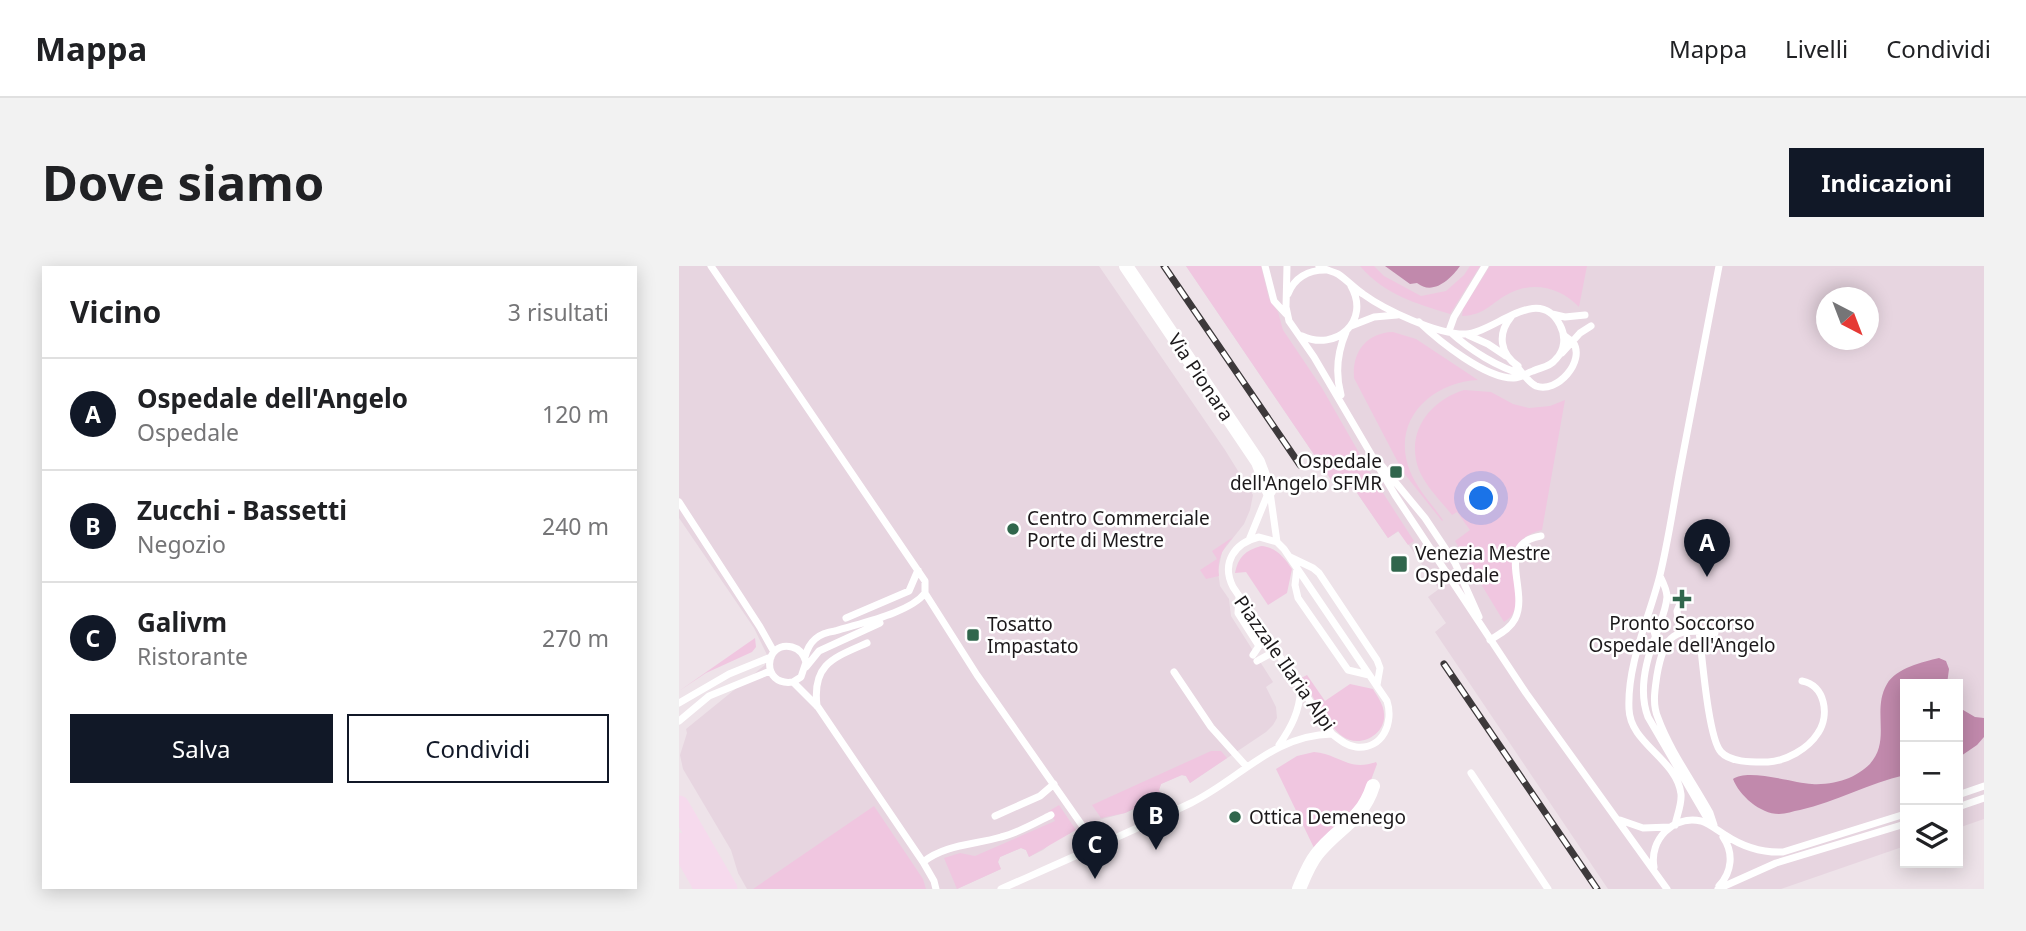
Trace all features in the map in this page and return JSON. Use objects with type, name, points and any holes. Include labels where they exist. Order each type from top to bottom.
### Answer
[{"type":"street","name":"Via Pionara","points":[[1126,266],[1258,463],[1269,491]]},
{"type":"street","points":[[1299,889],[1317,854],[1361,813],[1373,786]]},
{"type":"street","points":[[679,806],[727,889]]},
{"type":"street","points":[[679,843],[705,889]]},
{"type":"lane","points":[[711,266],[918,570],[925,581],[925,593],[977,675],[1086,831],[1108,841]]},
{"type":"lane","points":[[1265,266],[1274,301],[1286,314],[1314,357],[1420,534],[1540,712],[1667,889]]},
{"type":"lane","points":[[1286,314],[1287,266]]},
{"type":"lane","points":[[1449,331],[1454,317],[1485,266]]},
{"type":"lane","points":[[1655,872],[1654,850],[1662,834],[1672,826],[1681,802],[1678,785],[1667,766],[1639,733],[1629,713],[1631,683],[1643,620],[1660,575],[1719,266]]},
{"type":"lane","points":[[1286,298],[1290,288],[1300,277],[1322,268],[1341,275],[1373,301],[1398,315],[1467,334],[1488,344],[1508,358],[1535,386],[1545,387],[1557,383],[1568,374],[1576,352],[1573,342],[1564,335]]},
{"type":"lane","points":[[1344,406],[1339,389],[1339,349],[1357,305],[1349,283]]},
{"type":"lane","points":[[1467,334],[1517,312],[1534,308],[1565,317],[1585,315]]},
{"type":"lane","points":[[1508,358],[1503,350],[1502,333],[1510,318],[1517,312]]},
{"type":"lane","points":[[1550,313],[1561,326],[1564,335],[1562,351],[1557,359]]},
{"type":"lane","points":[[1293,327],[1302,336],[1318,341],[1336,338],[1348,328],[1374,317],[1398,315]]},
{"type":"lane","points":[[1419,322],[1435,337],[1498,376],[1515,378],[1550,365],[1580,333],[1591,326]]},
{"type":"lane","points":[[1449,331],[1460,342],[1497,364],[1525,376]]},
{"type":"lane","points":[[1516,366],[1534,370]]},
{"type":"lane","points":[[1368,449],[1425,517],[1454,563],[1489,638]]},
{"type":"lane","points":[[1249,540],[1269,491]]},
{"type":"lane","name":"Via Pionara","points":[[1269,491],[1277,542]]},
{"type":"lane","points":[[679,502],[758,623],[772,655],[770,671],[777,680],[793,682],[801,677],[819,651],[880,623]]},
{"type":"lane","points":[[1489,638],[1511,625],[1518,610],[1520,602],[1515,555],[1521,545],[1530,538],[1541,536]]},
{"type":"lane","points":[[1249,540],[1259,537],[1277,542]]},
{"type":"lane","name":"Piazzale Ilaria Alpi","points":[[1249,540],[1240,544],[1229,560],[1229,580],[1332,734],[1344,743],[1366,747],[1387,729],[1391,712],[1387,701],[1290,557],[1277,542]]},
{"type":"lane","points":[[1290,557],[1319,573],[1373,654],[1380,668],[1377,685]]},
{"type":"lane","points":[[1297,568],[1294,585],[1298,598],[1348,670],[1370,676]]},
{"type":"lane","points":[[846,618],[909,591],[918,570]]},
{"type":"lane","points":[[1660,575],[1667,595],[1645,678],[1643,704],[1648,717],[1716,829],[1727,841],[1731,859],[1727,876],[1717,889]]},
{"type":"lane","points":[[806,667],[808,646],[824,633],[907,607],[920,600],[925,593]]},
{"type":"lane","points":[[1239,597],[1238,613],[1259,646],[1255,658],[1275,651]]},
{"type":"lane","points":[[1680,633],[1677,611],[1682,599]]},
{"type":"lane","points":[[1643,620],[1654,626],[1655,635]]},
{"type":"lane","points":[[1699,631],[1713,736],[1721,753],[1729,758],[1773,761],[1789,757],[1807,746],[1822,725],[1824,707],[1818,691],[1810,682],[1802,681]]},
{"type":"lane","points":[[1715,633],[1680,633],[1668,640],[1661,652],[1655,692],[1656,713],[1665,734],[1710,813],[1716,829]]},
{"type":"lane","points":[[818,707],[816,690],[823,668],[831,660],[867,643]]},
{"type":"lane","points":[[679,703],[785,646],[797,648],[805,657]]},
{"type":"lane","points":[[679,721],[709,696],[770,671]]},
{"type":"lane","points":[[1174,671],[1211,727],[1247,767]]},
{"type":"lane","points":[[793,682],[818,707],[922,862],[936,889]]},
{"type":"lane","points":[[1278,746],[1294,723],[1301,688]]},
{"type":"lane","points":[[1001,889],[1193,802],[1278,746],[1308,736],[1332,734]]},
{"type":"lane","points":[[1471,774],[1548,889]]},
{"type":"lane","points":[[995,816],[1040,796],[1054,784]]},
{"type":"lane","points":[[1963,793],[1984,786]]},
{"type":"lane","points":[[1963,805],[1984,798]]},
{"type":"lane","points":[[922,862],[931,855],[950,848],[1002,837],[1051,815]]},
{"type":"lane","points":[[1619,820],[1643,828],[1697,821],[1756,850],[1783,852],[1900,816]]},
{"type":"lane","points":[[1717,889],[1776,863],[1900,826]]},
{"type":"shaded area","points":[[679,266],[1099,266],[1253,495],[1244,524],[1222,552],[1218,571],[1220,586],[1229,599],[1231,616],[1273,682],[1266,687],[1276,707],[1277,718],[1273,725],[1190,783],[1186,776],[1181,775],[1161,784],[1159,790],[1162,796],[1125,813],[1095,821],[1061,836],[1029,857],[1026,850],[1021,848],[1000,857],[998,862],[1001,869],[957,889],[747,889],[738,873],[731,850],[683,769],[680,755],[686,729],[765,665],[768,657],[754,628],[679,518]]},
{"type":"shaded area","points":[[1186,266],[1984,266],[1984,819],[1963,826],[1963,679],[1900,679],[1900,848],[1781,889],[1608,889],[1435,632],[1446,623],[1428,597],[1439,589],[1399,531],[1388,538],[1344,474],[1332,481]]},
{"type":"shaded area","points":[[1186,266],[1261,266],[1269,299],[1278,312],[1283,330],[1322,388],[1374,479],[1414,541],[1408,545],[1398,531],[1388,538],[1344,474],[1332,481]]},
{"type":"shaded area","points":[[1360,266],[1374,266],[1384,276],[1421,296],[1446,291],[1470,266],[1480,266],[1450,314],[1390,291]]},
{"type":"shaded area","points":[[1385,266],[1460,266],[1447,281],[1429,288],[1417,283],[1410,284]]},
{"type":"shaded area","points":[[1490,266],[1587,266],[1579,307],[1556,291],[1528,287],[1510,293],[1477,313],[1462,316],[1463,309]]},
{"type":"shaded area","points":[[1393,332],[1416,339],[1478,380],[1461,382],[1431,396],[1410,421],[1406,436],[1405,453],[1410,471],[1442,521],[1403,472],[1354,378],[1355,360],[1368,340]]},
{"type":"shaded area","points":[[1464,390],[1491,392],[1513,404],[1529,408],[1550,406],[1565,400],[1542,530],[1524,538],[1515,548],[1512,561],[1516,601],[1513,613],[1504,622],[1455,541],[1470,530],[1457,512],[1452,515],[1430,488],[1419,470],[1415,456],[1415,443],[1423,420],[1440,402]]},
{"type":"shaded area","points":[[1233,537],[1221,555],[1219,576],[1206,579],[1200,570],[1217,559],[1212,551]]},
{"type":"shaded area","points":[[1261,546],[1279,553],[1292,569],[1287,593],[1268,605],[1246,572],[1235,573],[1243,555]]},
{"type":"shaded area","points":[[755,638],[756,647],[752,652],[706,673],[679,691]]},
{"type":"shaded area","points":[[1939,658],[1946,661],[1949,669],[1948,679],[1900,679],[1900,776],[1813,807],[1782,814],[1758,807],[1745,797],[1736,785],[1733,779],[1749,775],[1826,784],[1849,778],[1865,768],[1875,758],[1879,746],[1882,696],[1887,684],[1903,670]]},
{"type":"shaded area","points":[[1307,675],[1325,701],[1350,684],[1373,689],[1384,711],[1381,728],[1370,738],[1363,740],[1349,740],[1342,736],[1325,717],[1301,678]]},
{"type":"shaded area","points":[[1963,710],[1975,717],[1984,718],[1984,737],[1963,755]]},
{"type":"shaded area","points":[[1211,751],[1221,751],[1227,758],[1190,783],[1186,776],[1182,775],[1161,784],[1159,790],[1162,796],[1125,813],[1101,818],[1092,805]]},
{"type":"shaded area","points":[[1314,752],[1351,764],[1377,764],[1365,796],[1315,850],[1276,769],[1297,756]]},
{"type":"shaded area","points":[[1059,805],[1076,830],[1029,857],[1026,850],[1021,848],[1000,857],[998,862],[1001,869],[957,889],[944,858],[960,853],[975,856],[1055,821],[1049,811]]},
{"type":"shaded area","points":[[874,806],[923,879],[926,889],[753,889]]},
{"type":"railway","points":[[1164,266],[1300,465]]},
{"type":"railway","points":[[1444,664],[1597,889]]},
{"type":"place","name":"Ospedale dell'Angelo SFMR","points":[[1396,472]]},
{"type":"place","name":"Centro Commerciale Porte di Mestre","points":[[1013,529]]},
{"type":"place","name":"Venezia Mestre Ospedale","points":[[1399,564]]},
{"type":"place","name":"Ospedale dell'Angelo","points":[[1707,577]]},
{"type":"place","name":"Pronto Soccorso Ospedale dell'Angelo","points":[[1682,599]]},
{"type":"place","name":"Tosatto Impastato","points":[[973,635]]},
{"type":"place","name":"Ottica Demenego","points":[[1235,817]]},
{"type":"place","name":"Zucchi - Bassetti","points":[[1156,850]]},
{"type":"place","name":"Galivm","points":[[1095,879]]}]
